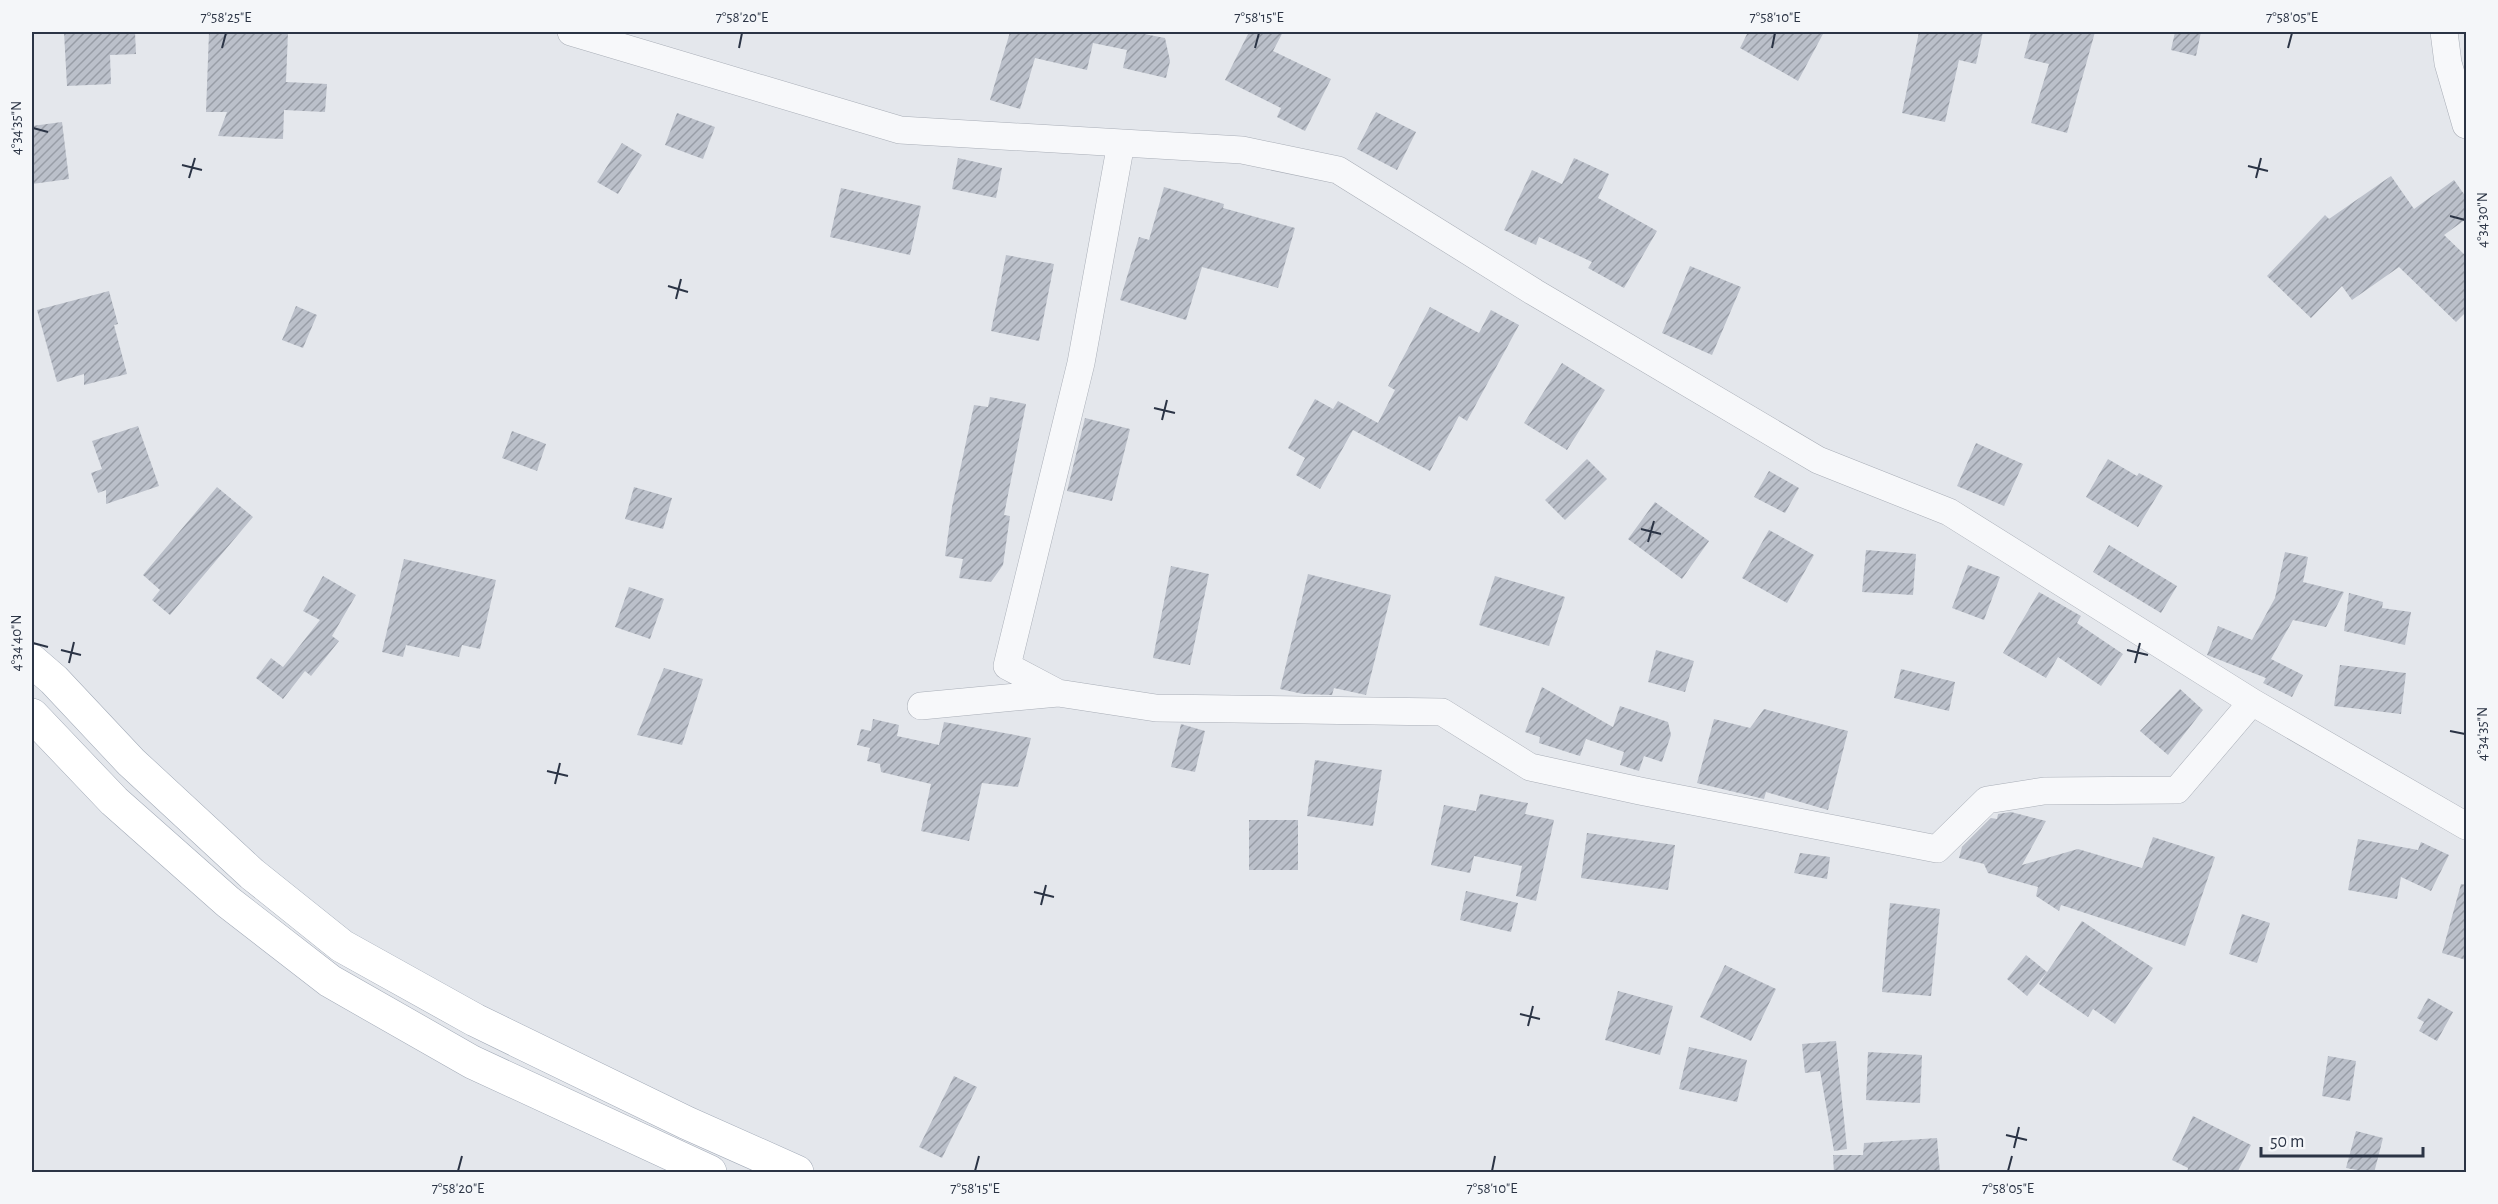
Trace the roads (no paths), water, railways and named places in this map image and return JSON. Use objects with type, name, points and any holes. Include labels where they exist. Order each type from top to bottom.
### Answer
[{"type":"main road","points":[[43,671],[131,762],[243,866],[342,946],[475,1020],[687,1123],[798,1173]]},
{"type":"main road","points":[[32,714],[114,801],[228,902],[330,981],[472,1062],[710,1173]]},
{"type":"street","points":[[571,32],[900,130],[1242,150],[1338,170],[1534,292],[1818,460],[1949,512],[2253,702],[2466,826]]},
{"type":"street","points":[[2444,32],[2448,63],[2466,125]]},
{"type":"street","points":[[1058,693],[1007,666],[1081,363],[1121,143]]},
{"type":"street","points":[[32,645],[43,671]]},
{"type":"street","points":[[921,706],[1058,693],[1156,708],[1442,712],[1530,767],[1640,791],[1937,849],[1987,800],[2044,791],[2177,790],[2253,702]]}]
